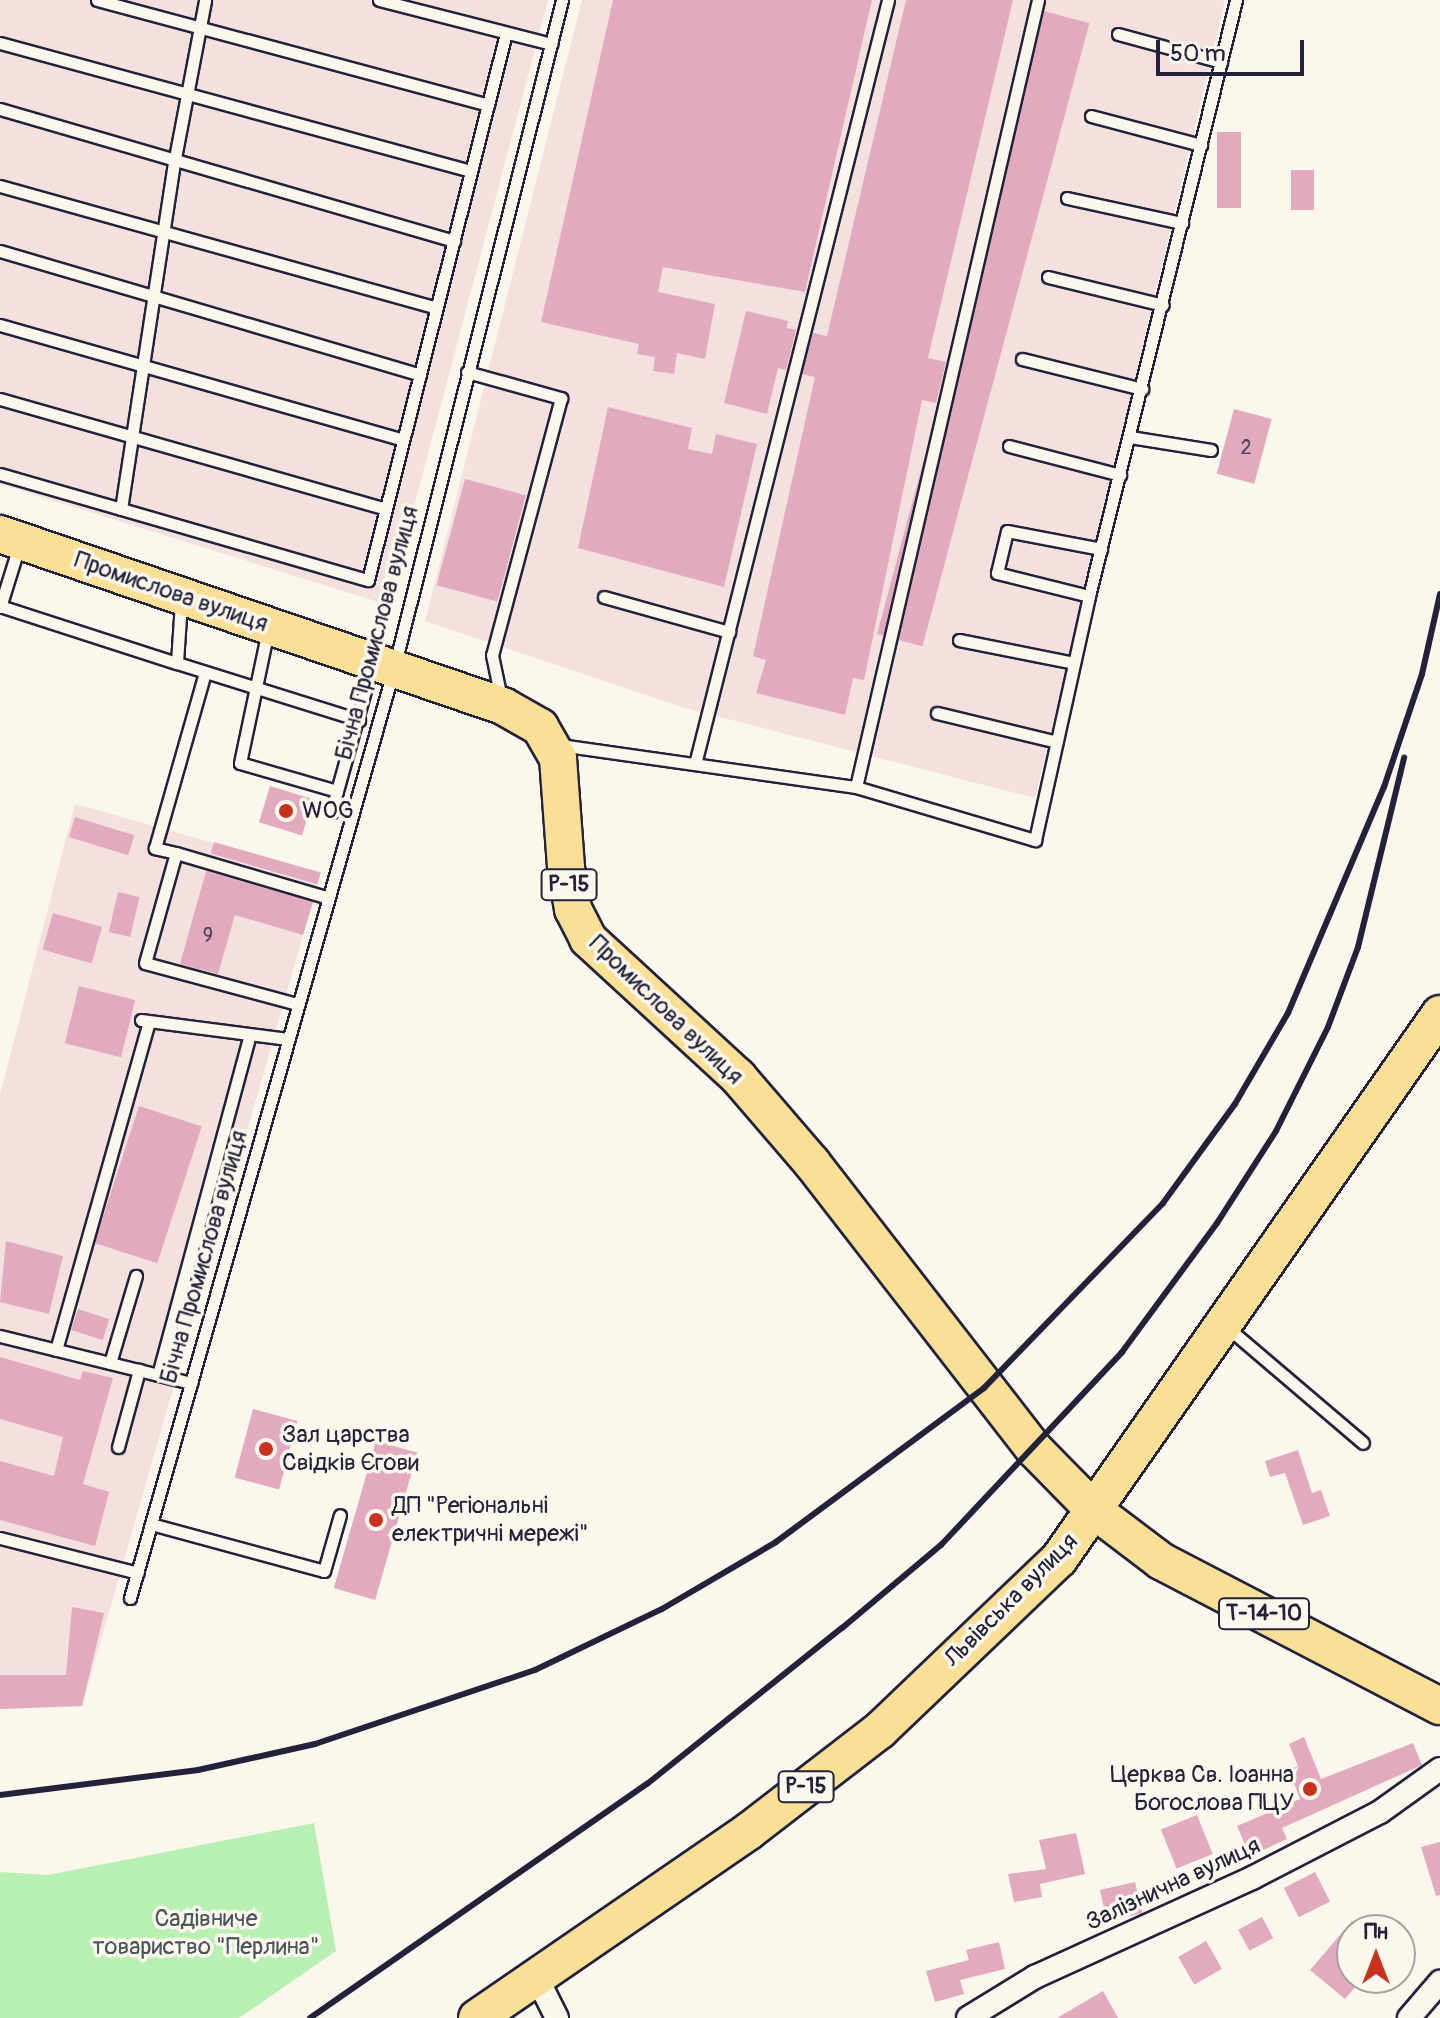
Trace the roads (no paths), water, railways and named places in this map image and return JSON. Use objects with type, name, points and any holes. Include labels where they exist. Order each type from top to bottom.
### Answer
[{"type":"main road","name":"Промислова вулиця","points":[[10,537],[503,706],[540,727],[551,744],[562,781],[573,909],[588,939],[738,1077],[812,1163],[984,1388],[1095,1511]]},
{"type":"main road","name":"Львівська вулиця","points":[[477,2018],[749,1831],[880,1730],[1059,1559],[1440,1014]]},
{"type":"main road","name":"Т-14-10","points":[[1095,1511],[1161,1561],[1440,1706]]},
{"type":"street","name":"Залізнична вулиця","points":[[968,2018],[1035,1977],[1252,1878],[1380,1812],[1440,1769]]},
{"type":"street","points":[[537,1978],[557,2018]]},
{"type":"street","points":[[1409,2018],[1440,1982]]},
{"type":"lane","points":[[97,0],[488,105]]},
{"type":"lane","points":[[121,509],[146,368],[175,158],[205,0]]},
{"type":"lane","points":[[379,0],[412,4],[551,44]]},
{"type":"lane","name":"Бічна Промислова вулиця","points":[[130,1598],[329,898],[384,664],[467,372],[562,0]]},
{"type":"lane","points":[[695,764],[888,0]]},
{"type":"lane","points":[[856,787],[1038,0]]},
{"type":"lane","points":[[551,744],[856,787],[1035,840],[1089,596],[1236,0]]},
{"type":"lane","points":[[0,474],[368,580],[506,33]]},
{"type":"lane","points":[[1118,34],[1221,62]]},
{"type":"lane","points":[[0,43],[471,171]]},
{"type":"lane","points":[[0,109],[454,241]]},
{"type":"lane","points":[[1091,116],[1201,145]]},
{"type":"lane","points":[[0,186],[436,308]]},
{"type":"lane","points":[[1067,198],[1182,223]]},
{"type":"lane","points":[[0,251],[420,375]]},
{"type":"lane","points":[[1048,277],[1163,305]]},
{"type":"lane","points":[[0,325],[403,440]]},
{"type":"lane","points":[[1022,359],[1142,389]]},
{"type":"lane","points":[[467,372],[561,398],[492,655],[503,706]]},
{"type":"lane","points":[[0,399],[385,509]]},
{"type":"lane","points":[[1130,437],[1211,450]]},
{"type":"lane","points":[[1009,446],[1120,475]]},
{"type":"lane","points":[[1089,596],[997,573],[1007,531],[1101,549]]},
{"type":"lane","points":[[10,537],[0,606],[359,720]]},
{"type":"lane","points":[[177,663],[182,597]]},
{"type":"lane","points":[[604,597],[729,632]]},
{"type":"lane","points":[[269,626],[240,763],[337,791]]},
{"type":"lane","points":[[959,640],[1074,663]]},
{"type":"lane","points":[[332,812],[359,720],[384,664]]},
{"type":"lane","points":[[205,672],[155,848],[329,898]]},
{"type":"lane","points":[[937,713],[1057,742]]},
{"type":"lane","points":[[176,853],[145,963],[297,1004]]},
{"type":"lane","points":[[56,1350],[145,1021],[288,1039]]},
{"type":"lane","points":[[158,1375],[250,1035]]},
{"type":"lane","points":[[110,1363],[136,1276]]},
{"type":"lane","points":[[1224,1325],[1363,1443]]},
{"type":"lane","points":[[0,1336],[191,1383]]},
{"type":"lane","points":[[118,1447],[139,1370]]},
{"type":"lane","points":[[151,1524],[324,1571],[340,1515]]},
{"type":"lane","points":[[0,1538],[138,1573]]},
{"type":"railway","points":[[0,1795],[198,1770],[315,1744],[535,1670],[662,1609],[776,1542],[984,1388],[1163,1203],[1235,1104],[1288,1013],[1384,787],[1422,674],[1440,594]]},
{"type":"railway","points":[[310,2018],[647,1784],[842,1628],[941,1545],[1122,1352],[1217,1223],[1276,1131],[1328,1027],[1358,947],[1404,758]]},
{"type":"place","name":"WOG","points":[[286,811]]},
{"type":"place","name":"Зал царства Свідків Єгови","points":[[266,1449]]},
{"type":"place","name":"ДП \"Регіональні електричні мережі\"","points":[[376,1520]]},
{"type":"place","name":"Церква Св. Іоанна Богослова ПЦУ","points":[[1310,1789]]},
{"type":"park label","name":"Садівниче товариство \"Перлина\"","points":[[206,1933]]}]
